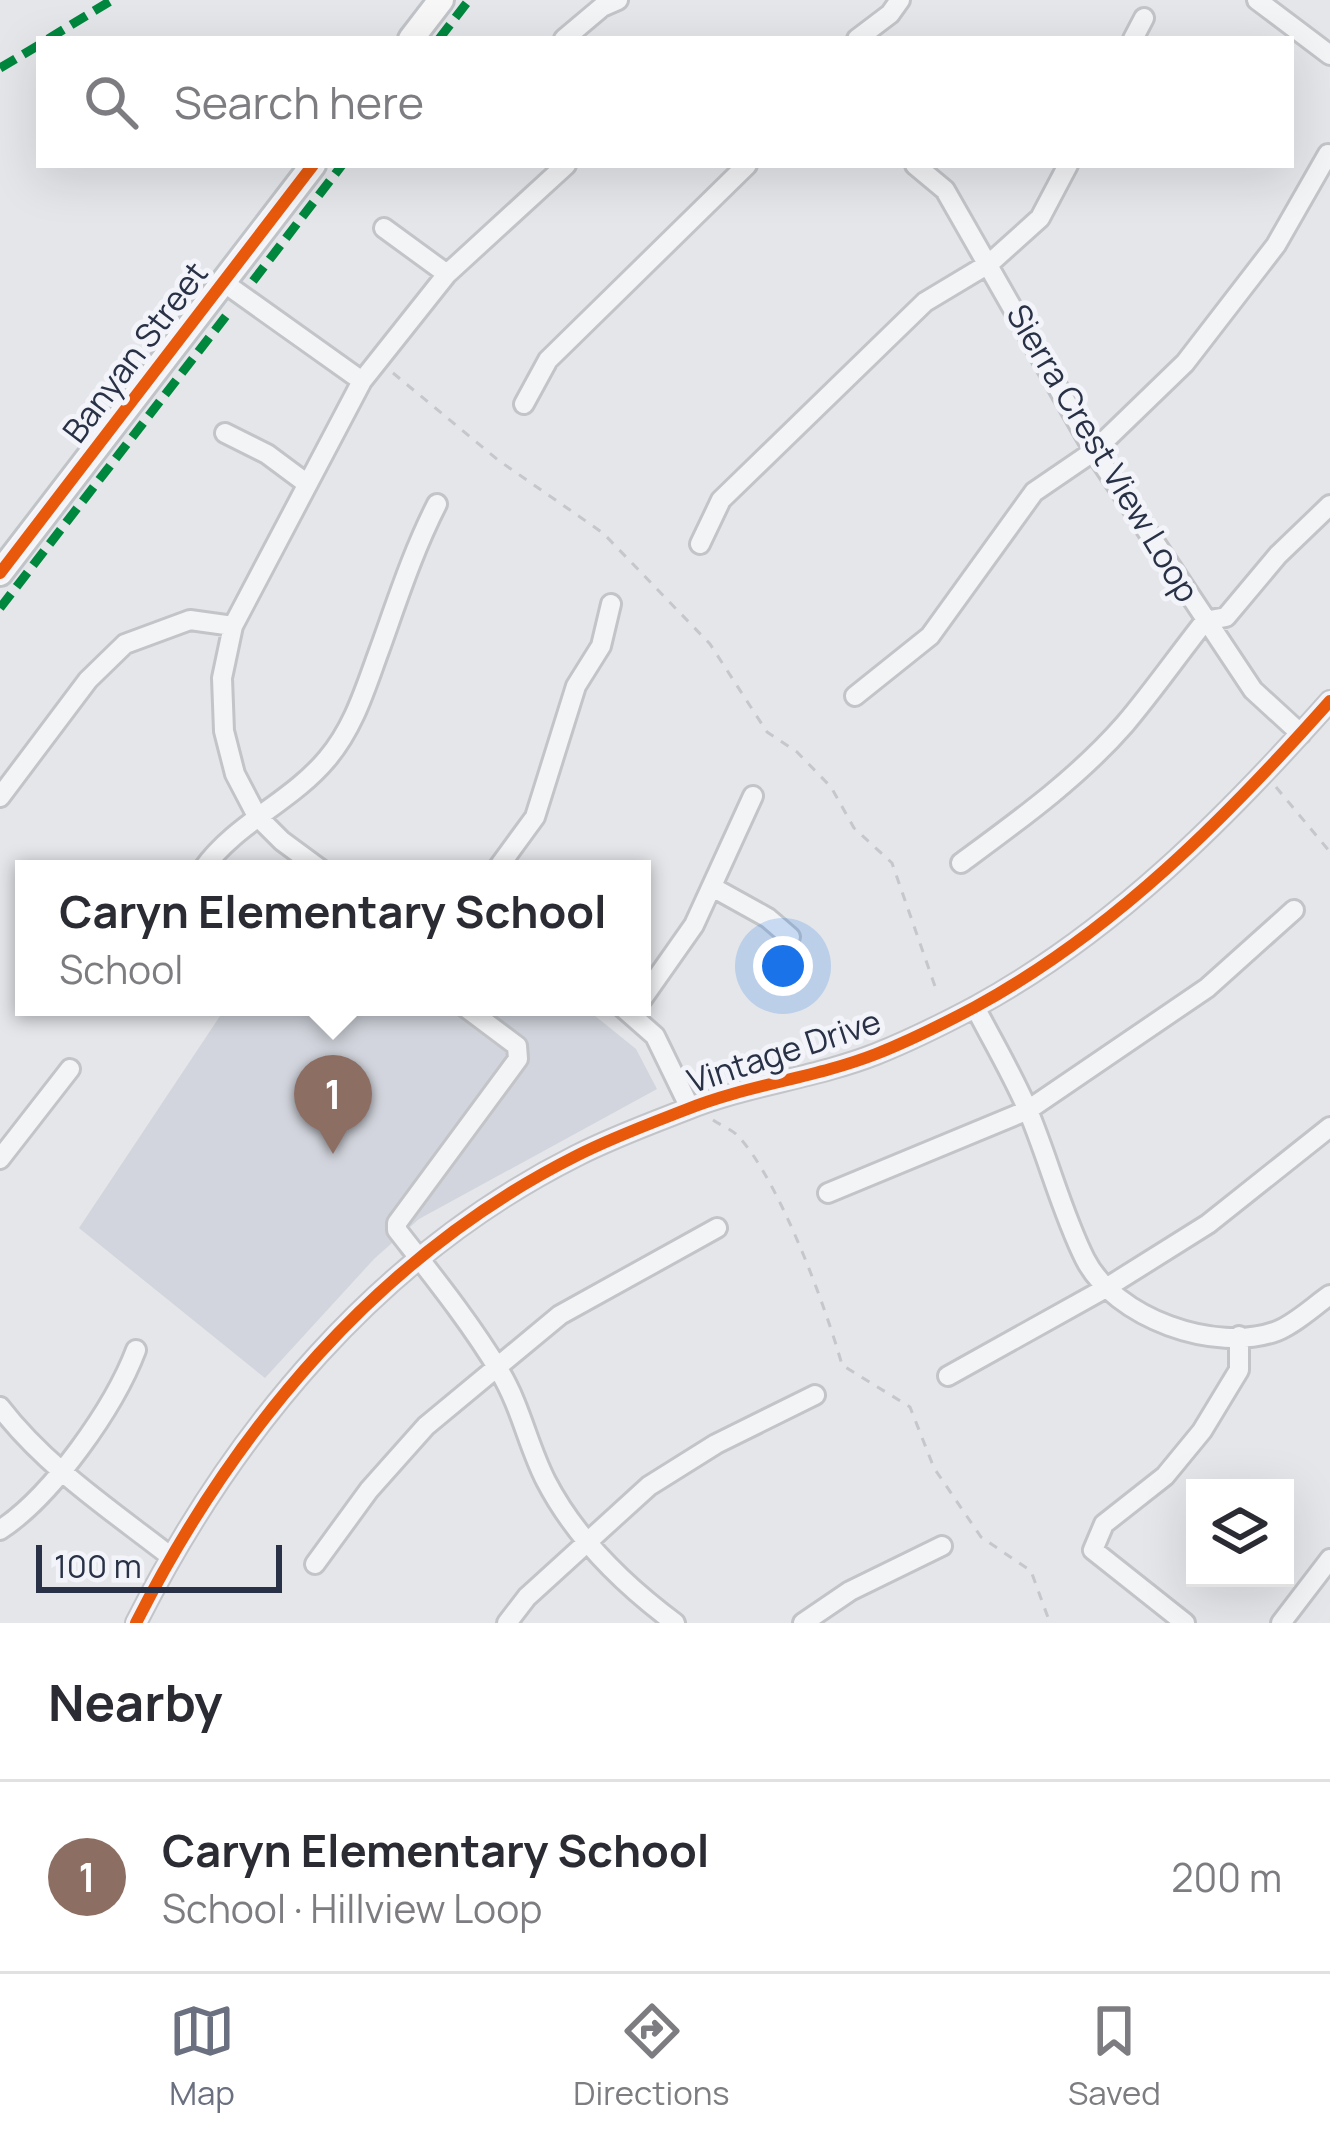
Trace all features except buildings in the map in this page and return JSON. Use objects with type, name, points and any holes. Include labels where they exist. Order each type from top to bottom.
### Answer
[{"type":"main road","points":[[413,36],[442,0]]},
{"type":"main road","name":"Banyan Street","points":[[0,573],[312,168]]},
{"type":"street","points":[[568,36],[618,0]]},
{"type":"street","points":[[861,36],[900,0]]},
{"type":"street","points":[[1257,0],[1330,56]]},
{"type":"street","points":[[1135,36],[1144,18]]},
{"type":"street","points":[[855,697],[930,636],[1034,492],[1094,451],[1186,363],[1276,245],[1328,154]]},
{"type":"street","points":[[307,860],[257,816],[236,774],[224,731],[222,678],[233,626],[362,381],[447,274],[563,168]]},
{"type":"street","points":[[524,404],[548,360],[744,168]]},
{"type":"street","name":"Sierra Crest View Loop","points":[[919,168],[946,190],[1094,451],[1205,621],[1253,690],[1300,734]]},
{"type":"street","points":[[700,544],[721,500],[925,302],[989,263],[1040,218],[1065,168]]},
{"type":"street","points":[[384,228],[447,274]]},
{"type":"street","points":[[223,282],[362,381]]},
{"type":"street","points":[[225,433],[267,454],[306,483]]},
{"type":"street","points":[[209,860],[257,816],[290,796],[328,758],[354,719],[436,504]]},
{"type":"street","points":[[961,863],[1030,812],[1123,727],[1205,621],[1226,617],[1278,555],[1330,505]]},
{"type":"street","points":[[504,860],[535,817],[576,686],[601,646],[611,604]]},
{"type":"street","points":[[0,797],[88,680],[125,644],[190,620],[233,626]]},
{"type":"street","name":"Vintage Drive","points":[[136,1623],[170,1556],[295,1379],[418,1258],[578,1154],[690,1108],[874,1055],[975,1007],[1082,940],[1164,872],[1330,701]]},
{"type":"street","points":[[651,986],[672,961],[714,888],[753,796]]},
{"type":"street","points":[[714,888],[768,918],[790,937]]},
{"type":"street","points":[[828,1193],[1028,1110],[1207,988],[1294,910]]},
{"type":"street","points":[[975,1007],[1028,1110],[1086,1261],[1106,1288],[1179,1332],[1239,1336],[1278,1331],[1330,1294]]},
{"type":"street","points":[[477,1016],[517,1046],[518,1059],[397,1223],[397,1230],[498,1369],[522,1413],[546,1481],[588,1542],[625,1585],[675,1623]]},
{"type":"street","points":[[640,1016],[655,1036],[690,1108]]},
{"type":"street","points":[[0,1159],[70,1069]]},
{"type":"street","points":[[948,1376],[1106,1288],[1208,1224],[1330,1127]]},
{"type":"street","points":[[314,1564],[369,1490],[426,1426],[560,1315],[717,1228]]},
{"type":"street","points":[[1185,1623],[1093,1550],[1104,1524],[1165,1476],[1202,1431],[1239,1370],[1239,1336]]},
{"type":"street","points":[[0,1530],[61,1471],[125,1378],[136,1350]]},
{"type":"street","points":[[506,1623],[527,1597],[649,1486],[716,1444],[815,1395]]},
{"type":"street","points":[[0,1408],[61,1471],[170,1556]]},
{"type":"street","points":[[803,1623],[850,1591],[942,1546]]},
{"type":"street","points":[[1281,1623],[1330,1559]]},
{"type":"path","points":[[378,360],[498,460],[603,533],[710,644],[767,732],[797,752],[831,787],[854,828],[892,863],[938,992]]},
{"type":"path","points":[[1263,772],[1330,852]]},
{"type":"path","points":[[690,1108],[736,1134],[771,1187],[828,1316],[842,1365],[910,1407],[934,1468],[982,1537],[1031,1571],[1049,1623]]},
{"type":"shaded area","points":[[220,1016],[595,1016],[636,1049],[657,1089],[419,1219],[374,1259],[265,1378],[79,1228]]},
{"type":"marked path","points":[[53,36],[112,0]]},
{"type":"marked path","points":[[441,36],[469,0]]},
{"type":"marked path","points":[[0,68],[36,47]]},
{"type":"marked path","points":[[253,281],[340,168]]},
{"type":"marked path","points":[[0,608],[229,312]]},
{"type":"cycle path","points":[[0,573],[311,168]]},
{"type":"cycle path","points":[[136,1623],[218,1482],[266,1416],[376,1296],[438,1243],[505,1197],[603,1143],[708,1101],[876,1054],[951,1020],[1026,977],[1165,870],[1330,701]]},
{"type":"place","name":"Caryn Elementary School","points":[[333,1154]]}]
